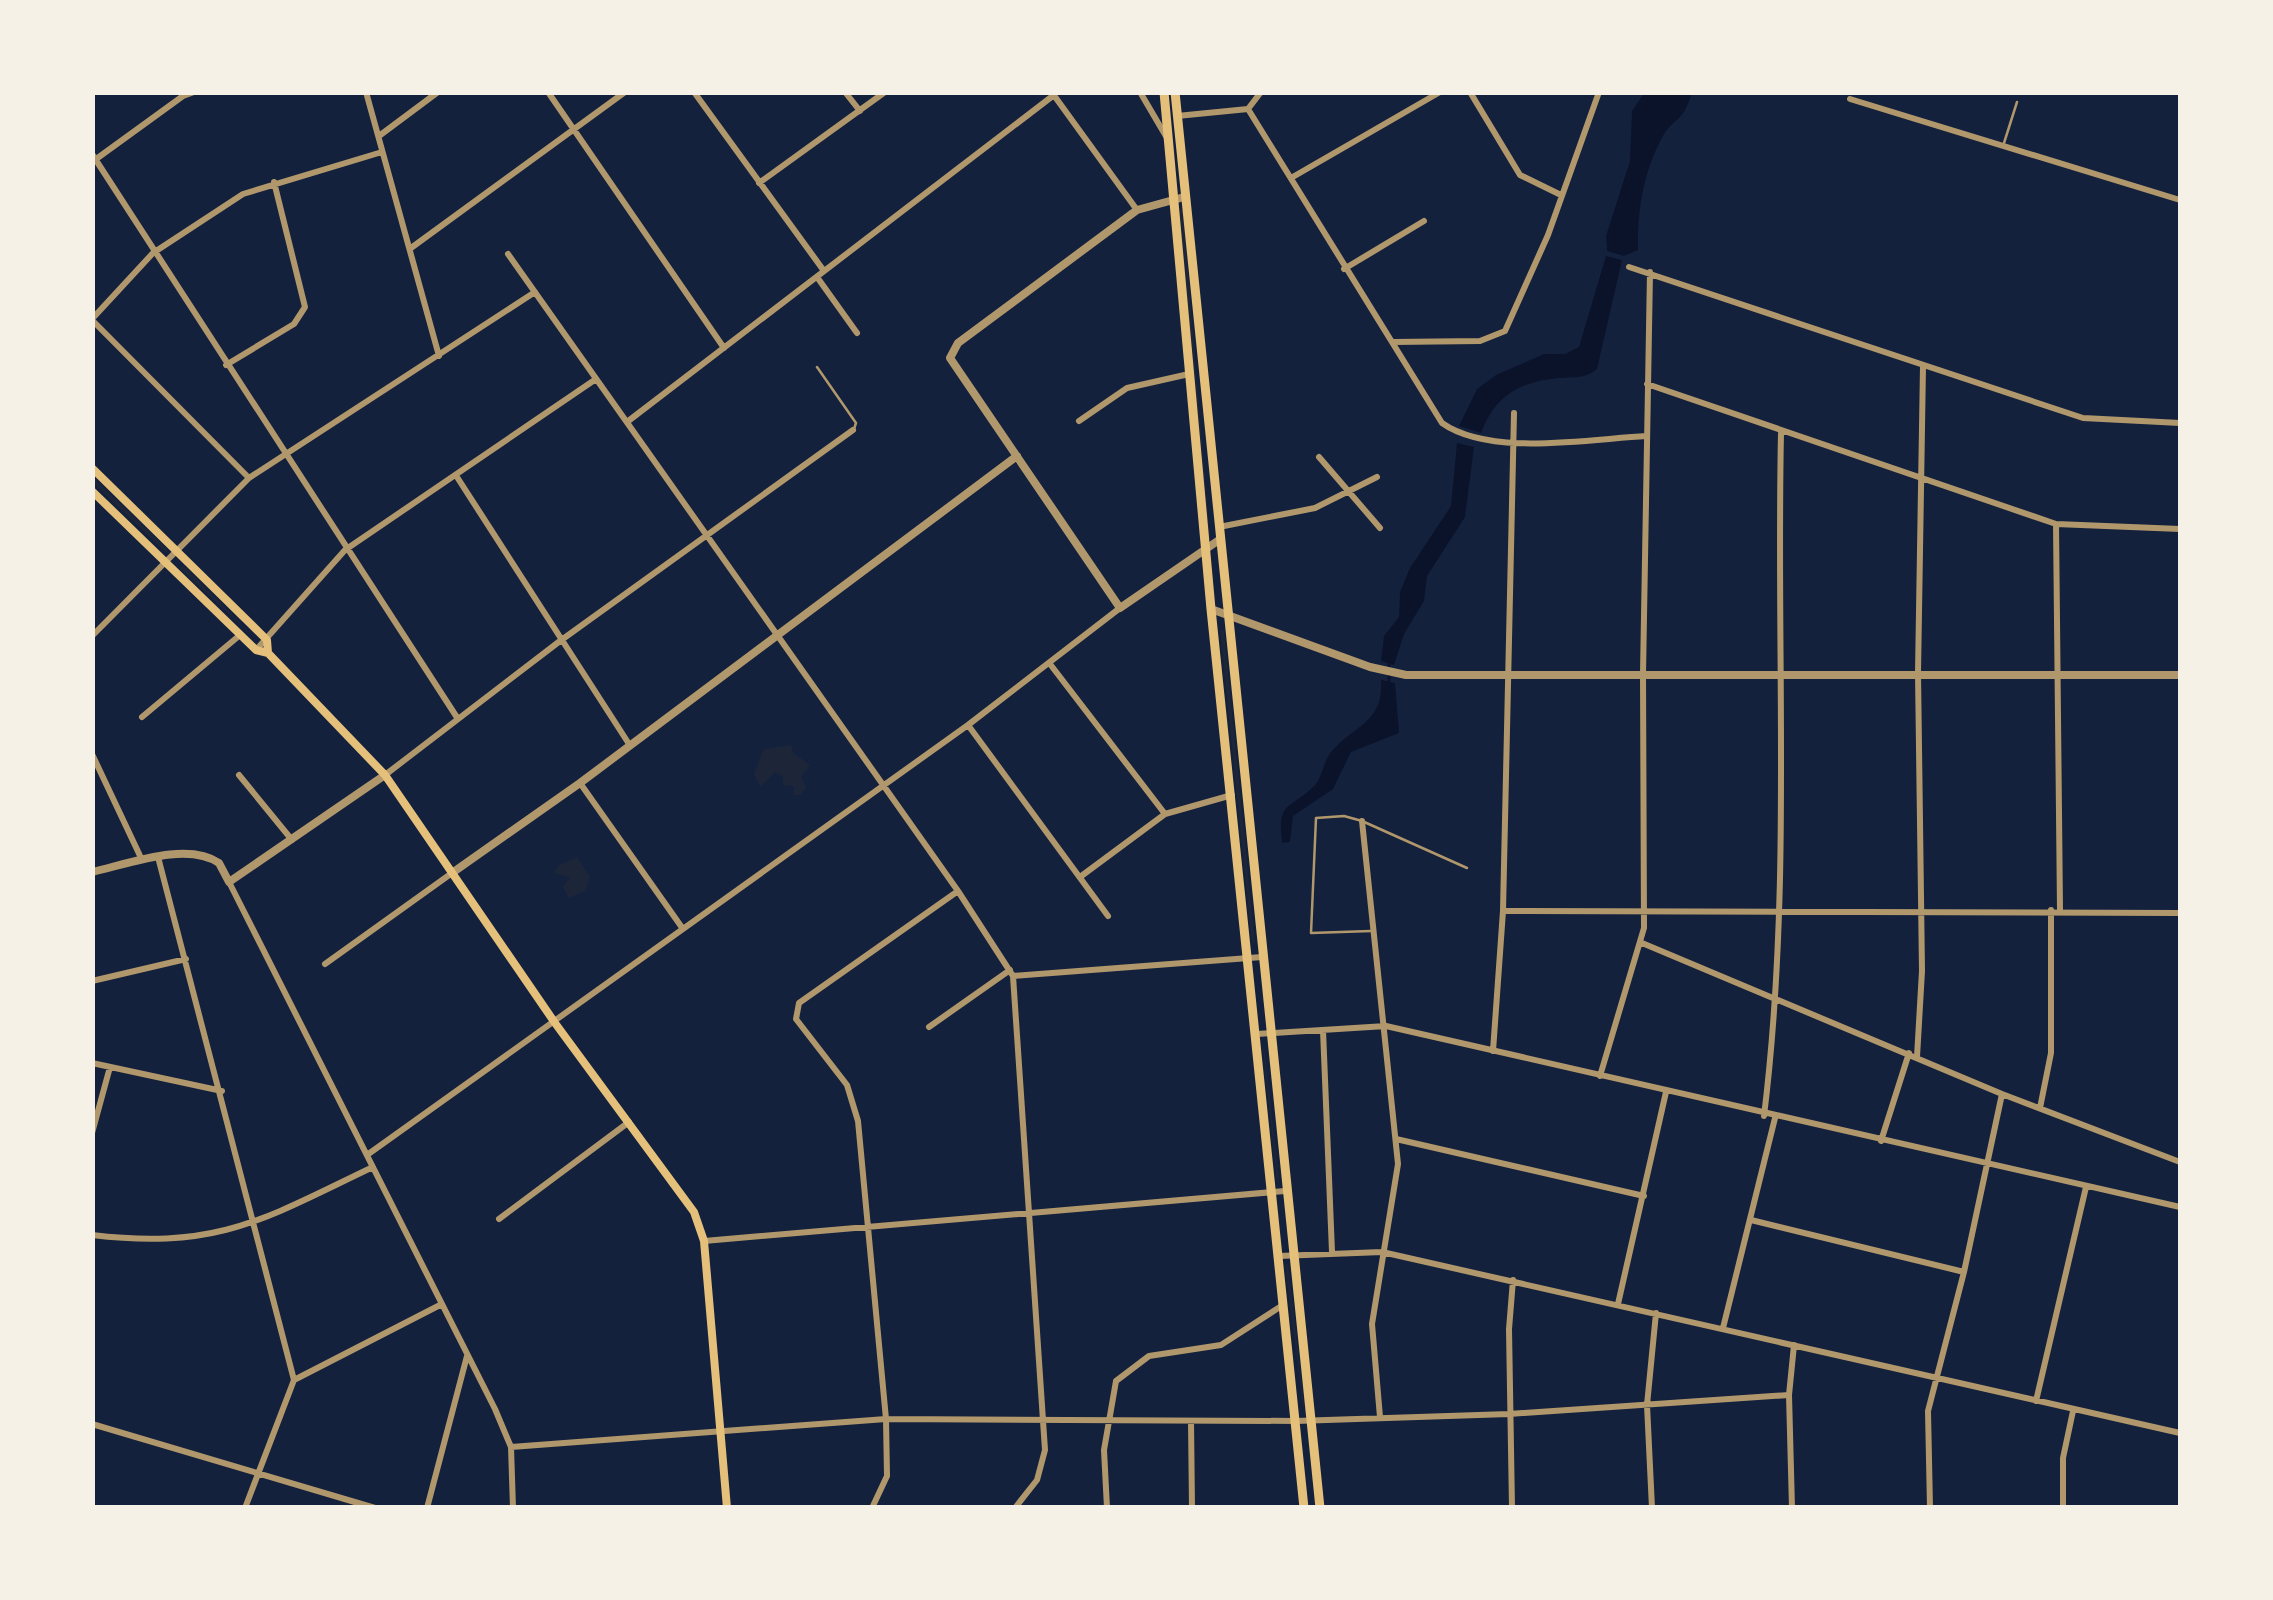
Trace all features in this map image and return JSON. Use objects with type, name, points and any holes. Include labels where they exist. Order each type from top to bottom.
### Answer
[{"type":"main road","points":[[1164,92],[1211,609],[1304,1508]]},
{"type":"main road","points":[[1175,92],[1320,1508]]},
{"type":"main road","points":[[92,468],[266,640],[268,653]]},
{"type":"main road","points":[[92,492],[256,650],[268,653],[385,775],[555,1024],[694,1212],[704,1241],[727,1508]]},
{"type":"street","points":[[194,92],[182,94],[94,158],[458,719]]},
{"type":"street","points":[[366,92],[439,356]]},
{"type":"street","points":[[378,137],[438,92]]},
{"type":"street","points":[[548,92],[724,348]]},
{"type":"street","points":[[411,248],[624,92]]},
{"type":"street","points":[[694,92],[824,271]]},
{"type":"street","points":[[845,92],[860,111]]},
{"type":"street","points":[[759,183],[885,92]]},
{"type":"street","points":[[1140,92],[1168,140]]},
{"type":"street","points":[[1177,116],[1248,109],[1260,92]]},
{"type":"street","points":[[1291,178],[1440,92]]},
{"type":"street","points":[[1470,92],[1520,175],[1561,195]]},
{"type":"street","points":[[1393,342],[1480,340],[1505,331],[1600,92]]},
{"type":"street","points":[[627,422],[1053,94],[1137,210]]},
{"type":"street","points":[[1850,98],[2180,200]]},
{"type":"street","points":[[1248,109],[1437,418],[1456,432],[1483,440],[1646,436]]},
{"type":"street","points":[[250,478],[92,320],[153,253],[243,194],[382,152]]},
{"type":"street","points":[[226,365],[294,324],[305,307],[274,182]]},
{"type":"street","points":[[1120,608],[950,355],[958,343],[1137,210],[1184,197]]},
{"type":"street","points":[[1344,268],[1424,221]]},
{"type":"street","points":[[508,254],[958,890],[1012,973],[1045,1420],[1042,1466],[1015,1508]]},
{"type":"street","points":[[1629,267],[2083,418],[2180,422]]},
{"type":"street","points":[[1600,1076],[1642,943],[1645,912],[1643,674],[1650,272]]},
{"type":"street","points":[[817,277],[858,333]]},
{"type":"street","points":[[92,636],[250,478],[534,292]]},
{"type":"street","points":[[1881,1142],[1913,1055],[1922,911],[1918,673],[1924,366]]},
{"type":"street","points":[[1079,421],[1127,388],[1189,374]]},
{"type":"street","points":[[256,650],[345,550],[596,379]]},
{"type":"street","points":[[1648,384],[1781,433],[2056,524],[2180,529]]},
{"type":"street","points":[[1493,1051],[1503,912],[1514,413]]},
{"type":"street","points":[[229,882],[385,775],[560,641],[853,430]]},
{"type":"street","points":[[1764,1116],[1778,999],[1782,911],[1781,433]]},
{"type":"street","points":[[325,964],[580,783],[1017,456]]},
{"type":"street","points":[[1318,457],[1380,528]]},
{"type":"street","points":[[457,476],[628,744]]},
{"type":"street","points":[[1218,528],[1290,516],[1348,494],[1378,476]]},
{"type":"street","points":[[2056,524],[2060,910]]},
{"type":"street","points":[[367,1155],[555,1024],[1050,664],[1120,608],[1219,540]]},
{"type":"street","points":[[1211,609],[1392,672],[2180,675]]},
{"type":"street","points":[[142,717],[240,634]]},
{"type":"street","points":[[1050,664],[1165,814]]},
{"type":"street","points":[[968,724],[1108,916]]},
{"type":"street","points":[[92,754],[96,771],[142,861]]},
{"type":"street","points":[[239,775],[292,840]]},
{"type":"street","points":[[580,783],[682,930]]},
{"type":"street","points":[[1080,877],[1165,814],[1233,794]]},
{"type":"street","points":[[1362,822],[1396,1139],[1397,1186],[1372,1324],[1380,1416]]},
{"type":"street","points":[[92,872],[158,857],[210,856],[219,862],[511,1446],[513,1508]]},
{"type":"street","points":[[158,857],[222,1091],[294,1380],[245,1508]]},
{"type":"street","points":[[872,1508],[887,1476],[886,1420],[855,1102],[796,1019],[799,1002],[958,890]]},
{"type":"street","points":[[2040,1108],[2051,1052],[2050,910]]},
{"type":"street","points":[[1503,912],[2180,912]]},
{"type":"street","points":[[1642,943],[2002,1094],[2180,1162]]},
{"type":"street","points":[[930,1027],[1012,973],[1262,957]]},
{"type":"street","points":[[92,981],[186,959]]},
{"type":"street","points":[[1257,1034],[1386,1026],[1764,1116],[2180,1207]]},
{"type":"street","points":[[1323,1030],[1332,1252]]},
{"type":"street","points":[[92,1063],[222,1091]]},
{"type":"street","points":[[92,1134],[110,1067]]},
{"type":"street","points":[[1618,1304],[1666,1092]]},
{"type":"street","points":[[1930,1508],[1926,1432],[2002,1094]]},
{"type":"street","points":[[1723,1328],[1775,1118]]},
{"type":"street","points":[[499,1219],[629,1122]]},
{"type":"street","points":[[1396,1139],[1644,1196]]},
{"type":"street","points":[[92,1235],[183,1240],[255,1224],[373,1166]]},
{"type":"street","points":[[2036,1401],[2086,1187]]},
{"type":"street","points":[[704,1241],[1285,1191]]},
{"type":"street","points":[[1751,1220],[1964,1272]]},
{"type":"street","points":[[1279,1256],[1382,1252],[1938,1376],[2073,1412],[2180,1433]]},
{"type":"street","points":[[1512,1508],[1509,1414],[1513,1280]]},
{"type":"street","points":[[294,1380],[442,1304]]},
{"type":"street","points":[[1107,1508],[1104,1470],[1116,1381],[1138,1362],[1162,1353],[1220,1345],[1284,1304]]},
{"type":"street","points":[[1652,1508],[1646,1405],[1656,1313]]},
{"type":"street","points":[[1792,1508],[1788,1395],[1794,1345]]},
{"type":"street","points":[[427,1508],[467,1354]]},
{"type":"street","points":[[511,1446],[886,1420],[1296,1421],[1509,1414],[1788,1395]]},
{"type":"street","points":[[2063,1508],[2064,1458],[2073,1412]]},
{"type":"street","points":[[1191,1420],[1192,1508]]},
{"type":"street","points":[[92,1424],[261,1471],[375,1508]]},
{"type":"lane","points":[[2003,145],[2018,102]]},
{"type":"lane","points":[[817,367],[856,423],[853,430]]},
{"type":"lane","points":[[1372,932],[1311,933],[1315,820],[1344,816],[1468,868]]},
{"type":"shaded area","points":[[1644,93],[1692,93],[1682,115],[1656,149],[1643,191],[1638,250],[1624,256],[1607,251],[1606,236],[1630,161],[1632,111]]},
{"type":"shaded area","points":[[1179,210],[1183,210],[1210,540],[1209,539]]},
{"type":"shaded area","points":[[1606,256],[1622,260],[1597,369],[1584,376],[1520,387],[1493,409],[1481,433],[1459,426],[1477,389],[1496,375],[1544,354],[1565,354],[1579,347]]},
{"type":"shaded area","points":[[1457,443],[1474,447],[1465,517],[1427,576],[1424,601],[1404,634],[1394,665],[1381,661],[1384,636],[1399,617],[1400,592],[1410,568],[1451,506]]},
{"type":"shaded area","points":[[92,476],[167,549],[166,553],[93,483]]},
{"type":"shaded area","points":[[183,565],[259,642],[179,568]]},
{"type":"shaded area","points":[[1220,630],[1224,631],[1255,944],[1252,943]]},
{"type":"shaded area","points":[[1381,680],[1395,683],[1399,733],[1351,752],[1333,789],[1293,816],[1290,842],[1282,843],[1283,813],[1316,784],[1331,752],[1373,715],[1381,694]]},
{"type":"shaded area","points":[[791,745],[793,753],[810,765],[801,777],[806,787],[800,795],[794,795],[794,786],[783,785],[783,776],[775,772],[760,787],[754,774],[764,749]]},
{"type":"shaded area","points":[[577,857],[590,877],[585,891],[569,898],[563,887],[570,877],[554,873],[558,866]]},
{"type":"shaded area","points":[[1264,1045],[1279,1179],[1277,1182],[1263,1048]]},
{"type":"shaded area","points":[[1288,1263],[1304,1406],[1303,1408],[1285,1265]]},
{"type":"waterway","points":[[1389,662],[1389,684]]}]
